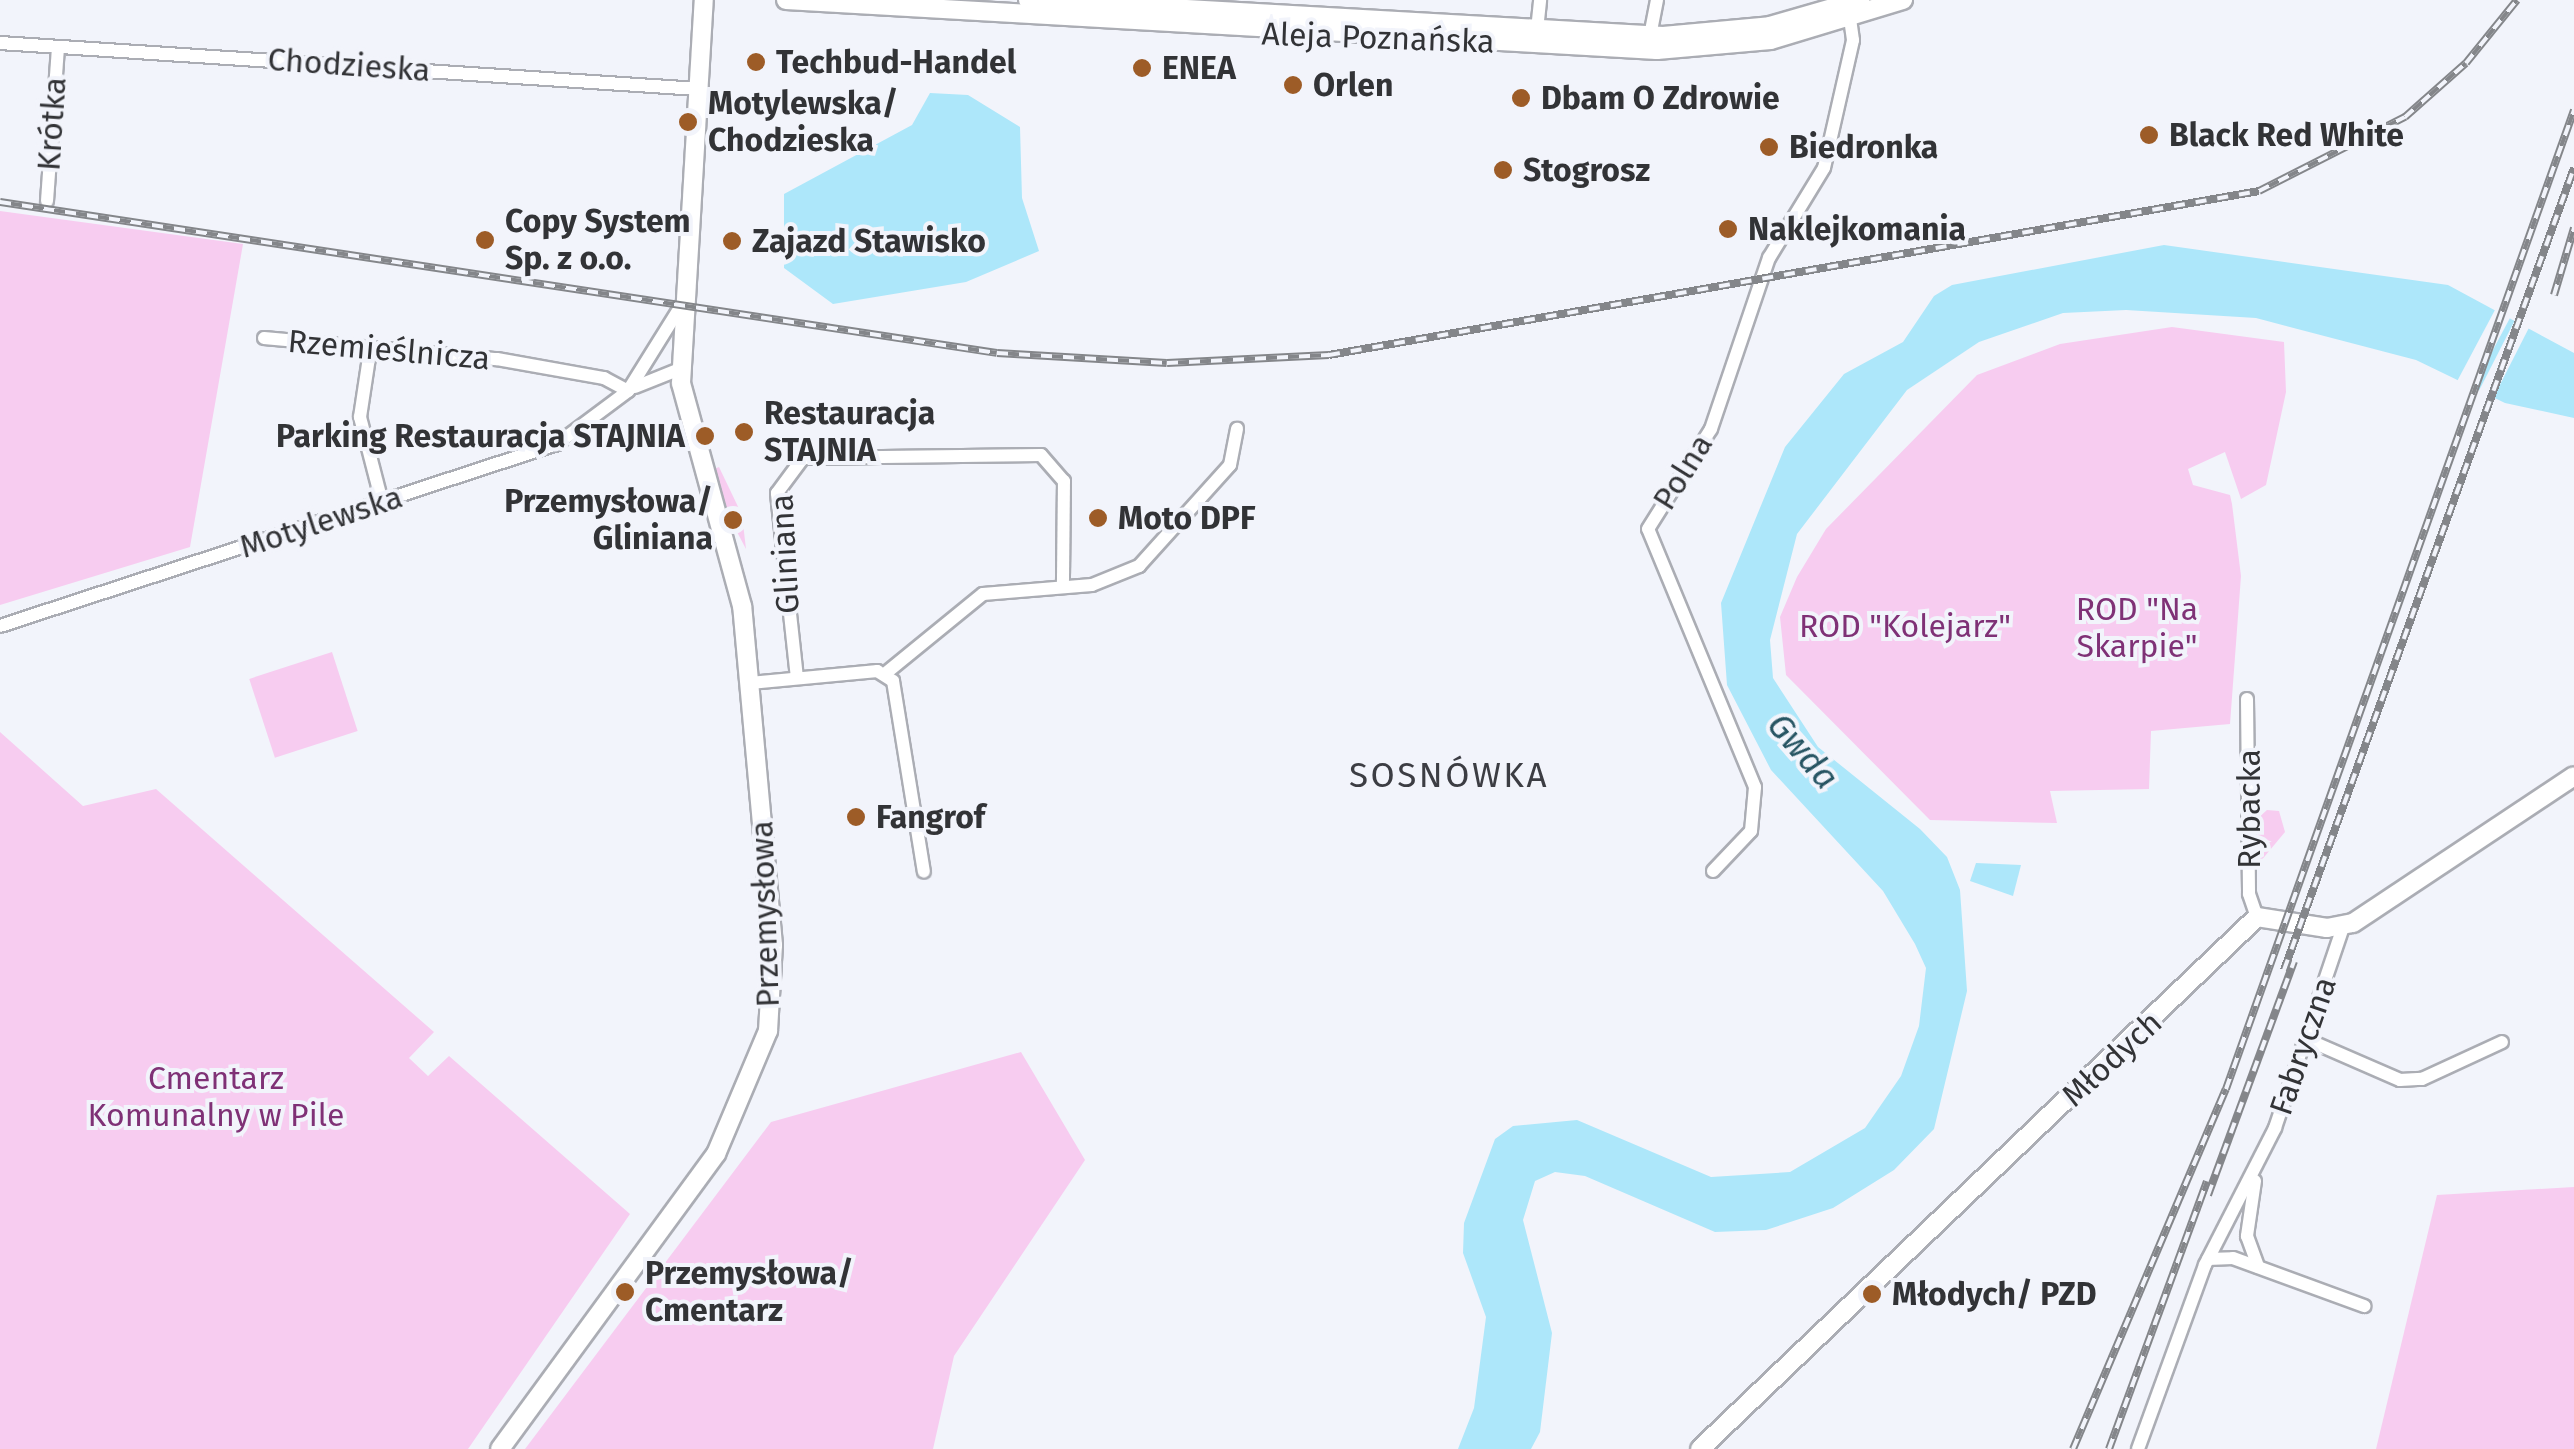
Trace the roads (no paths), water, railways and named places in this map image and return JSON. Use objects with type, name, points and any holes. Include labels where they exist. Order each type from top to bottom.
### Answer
[{"type":"street","name":"Motylewska","points":[[628,392],[681,306],[704,0]]},
{"type":"street","name":"Aleja Poznańska","points":[[786,0],[1290,35],[1686,50],[1846,11]]},
{"type":"street","name":"Aleja Poznańska","points":[[1028,0],[1244,7],[1291,3],[1333,12],[1650,36],[1740,31],[1903,0]]},
{"type":"street","points":[[1244,7],[1263,0]]},
{"type":"street","points":[[1313,0],[1333,12]]},
{"type":"street","points":[[1537,30],[1540,0]]},
{"type":"street","points":[[1650,36],[1657,0]]},
{"type":"street","points":[[1290,35],[1291,3]]},
{"type":"street","points":[[1166,28],[1174,13],[1200,4]]},
{"type":"street","name":"Polna","points":[[1713,872],[1748,835],[1755,787],[1648,528],[1711,429],[1770,258],[1824,168],[1849,60],[1846,11]]},
{"type":"street","name":"Chodzieska","points":[[0,43],[698,89]]},
{"type":"street","name":"Krótka","points":[[47,201],[58,46]]},
{"type":"street","name":"Przemysłowa","points":[[500,1449],[716,1154],[754,1080],[774,961],[740,589],[690,442],[679,364],[681,306]]},
{"type":"street","name":"Rzemieślnicza","points":[[264,338],[370,351],[391,344],[497,359],[587,374],[628,392]]},
{"type":"street","points":[[370,351],[360,417],[382,502]]},
{"type":"street","points":[[653,356],[679,364]]},
{"type":"street","name":"Motylewska","points":[[0,626],[557,444],[628,392],[679,364]]},
{"type":"street","points":[[750,684],[886,674],[983,594],[1121,577],[1153,556],[1230,465],[1238,430]]},
{"type":"street","name":"Gliniana","points":[[797,678],[778,493],[803,458],[1041,455],[1064,480],[1062,585]]},
{"type":"street","points":[[886,674],[897,690],[924,872]]},
{"type":"street","name":"Rybacka","points":[[2247,699],[2248,894],[2257,917]]},
{"type":"street","points":[[2257,917],[2343,927],[2574,776]]},
{"type":"street","name":"Młodych","points":[[1700,1449],[2257,917]]},
{"type":"street","name":"Fabryczna","points":[[2138,1449],[2208,1258],[2260,1164],[2308,1040],[2343,927]]},
{"type":"street","points":[[2308,1040],[2400,1080],[2422,1080],[2502,1042]]},
{"type":"street","name":"Fabryczna","points":[[2258,1267],[2247,1227],[2260,1164]]},
{"type":"street","points":[[2208,1258],[2258,1267],[2364,1306]]},
{"type":"water","points":[[930,93],[968,95],[1020,127],[1022,198],[1039,251],[966,282],[833,304],[784,268],[784,194],[912,125]]},
{"type":"water","name":"Gwda","points":[[2164,245],[2448,285],[2574,353],[2574,418],[2505,403],[2416,360],[2256,318],[2126,310],[2063,313],[1979,342],[1907,390],[1797,534],[1770,640],[1773,678],[1818,747],[1920,829],[1947,857],[1960,890],[1967,991],[1934,1129],[1894,1170],[1833,1208],[1766,1230],[1715,1232],[1585,1176],[1555,1172],[1535,1181],[1523,1220],[1552,1333],[1540,1432],[1531,1449],[1458,1449],[1474,1408],[1486,1317],[1463,1253],[1464,1223],[1495,1139],[1513,1126],[1577,1120],[1711,1177],[1790,1172],[1865,1128],[1901,1076],[1919,1026],[1926,968],[1915,944],[1883,891],[1771,770],[1727,685],[1721,603],[1785,447],[1844,374],[1903,342],[1934,296],[1952,285]]},
{"type":"water","points":[[1976,863],[2021,865],[2013,896],[1970,881]]},
{"type":"railway","points":[[0,202],[997,353],[1167,363],[1329,355],[2259,191],[2405,117],[2466,63],[2517,0]]},
{"type":"railway","points":[[2073,1449],[2226,1089],[2574,110]]},
{"type":"railway","points":[[2284,970],[2574,168]]},
{"type":"railway","points":[[2554,295],[2574,228]]},
{"type":"railway","points":[[2208,1195],[2294,961]]},
{"type":"railway","points":[[2109,1449],[2207,1181]]},
{"type":"place","name":"Techbud-Handel","points":[[756,62]]},
{"type":"place","name":"ENEA","points":[[1142,68]]},
{"type":"place","name":"Orlen","points":[[1293,85]]},
{"type":"place","name":"Dbam O Zdrowie","points":[[1521,98]]},
{"type":"place","name":"Motylewska/ Chodzieska","points":[[688,122]]},
{"type":"place","name":"Black Red White","points":[[2149,135]]},
{"type":"place","name":"Biedronka","points":[[1769,147]]},
{"type":"place","name":"Stogrosz","points":[[1503,170]]},
{"type":"place","name":"Naklejkomania","points":[[1728,229]]},
{"type":"place","name":"Copy System Sp. z o.o.","points":[[485,240]]},
{"type":"place","name":"Zajazd Stawisko","points":[[732,241]]},
{"type":"place","name":"Restauracja STAJNIA","points":[[744,432]]},
{"type":"place","name":"Parking Restauracja STAJNIA","points":[[705,436]]},
{"type":"place","name":"Moto DPF","points":[[1098,518]]},
{"type":"place","name":"Przemysłowa/ Gliniana","points":[[733,520]]},
{"type":"place","name":"Fangrof","points":[[856,817]]},
{"type":"place","name":"Przemysłowa/ Cmentarz","points":[[625,1292]]},
{"type":"place","name":"Młodych/ PZD","points":[[1872,1294]]},
{"type":"district","name":"SOSNÓWKA","points":[[1449,775]]},
{"type":"park label","name":"ROD \"Kolejarz\"","points":[[1905,626]]},
{"type":"park label","name":"ROD \"Na Skarpie\"","points":[[2137,628]]},
{"type":"park label","name":"Cmentarz Komunalny w Pile","points":[[216,1098]]}]
